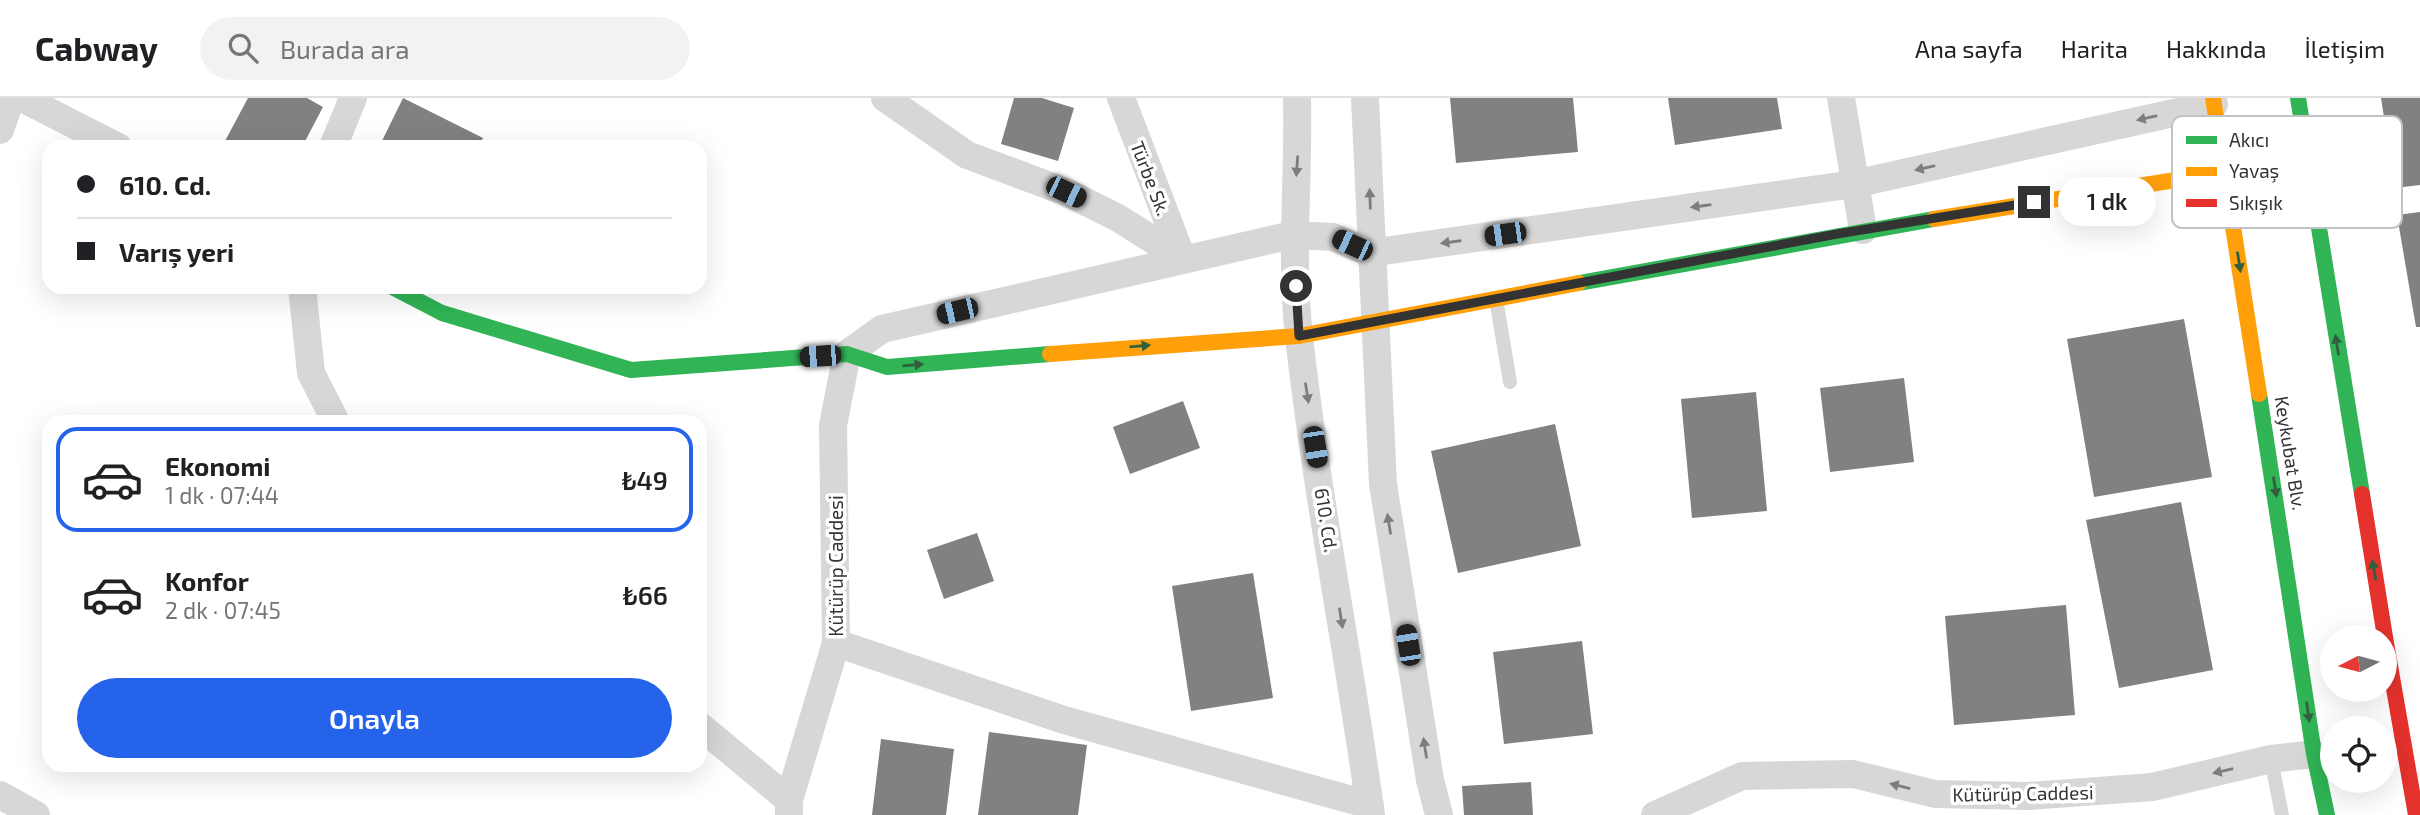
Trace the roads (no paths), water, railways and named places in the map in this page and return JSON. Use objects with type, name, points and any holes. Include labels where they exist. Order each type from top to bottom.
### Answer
[{"type":"main road","points":[[2298,98],[2301,116]]},
{"type":"main road","points":[[405,294],[442,313],[631,370],[847,354],[887,367],[1242,338],[1299,336],[1863,230],[2172,180]]},
{"type":"main road","name":"Keykubat Blv.","points":[[2234,228],[2314,754],[2326,815]]},
{"type":"main road","points":[[2319,228],[2383,625]]},
{"type":"main road","points":[[2398,683],[2420,762]]},
{"type":"main road","points":[[2410,726],[2416,815]]},
{"type":"main road","points":[[2314,754],[2316,815]]},
{"type":"street","points":[[0,130],[10,98]]},
{"type":"street","points":[[22,98],[104,140]]},
{"type":"street","points":[[336,140],[353,98]]},
{"type":"street","points":[[885,98],[967,155],[1066,192],[1118,218],[1182,258]]},
{"type":"street","name":"Türbe Sk.","points":[[1121,98],[1182,258]]},
{"type":"street","name":"610. Cd.","points":[[1297,98],[1298,153],[1292,235],[1299,336],[1370,810]]},
{"type":"street","points":[[1365,98],[1370,253],[1383,484],[1430,780],[1439,815]]},
{"type":"street","points":[[1841,98],[1863,230]]},
{"type":"street","points":[[847,354],[882,328],[1292,235],[1334,237],[1370,253],[1854,184],[2213,101]]},
{"type":"street","points":[[303,294],[310,373],[331,415]]},
{"type":"street","name":"Kütürüp Caddesi","points":[[789,808],[836,643],[833,425],[847,354]]},
{"type":"street","points":[[836,643],[1063,720],[1370,810]]},
{"type":"street","points":[[707,732],[789,808]]},
{"type":"street","name":"Kütürüp Caddesi","points":[[1655,815],[1742,776],[1853,774],[1936,805],[2152,787],[2271,759],[2314,754]]},
{"type":"street","points":[[0,795],[36,815]]},
{"type":"lane","points":[[1496,297],[1510,382]]},
{"type":"lane","points":[[2271,759],[2282,815]]}]
